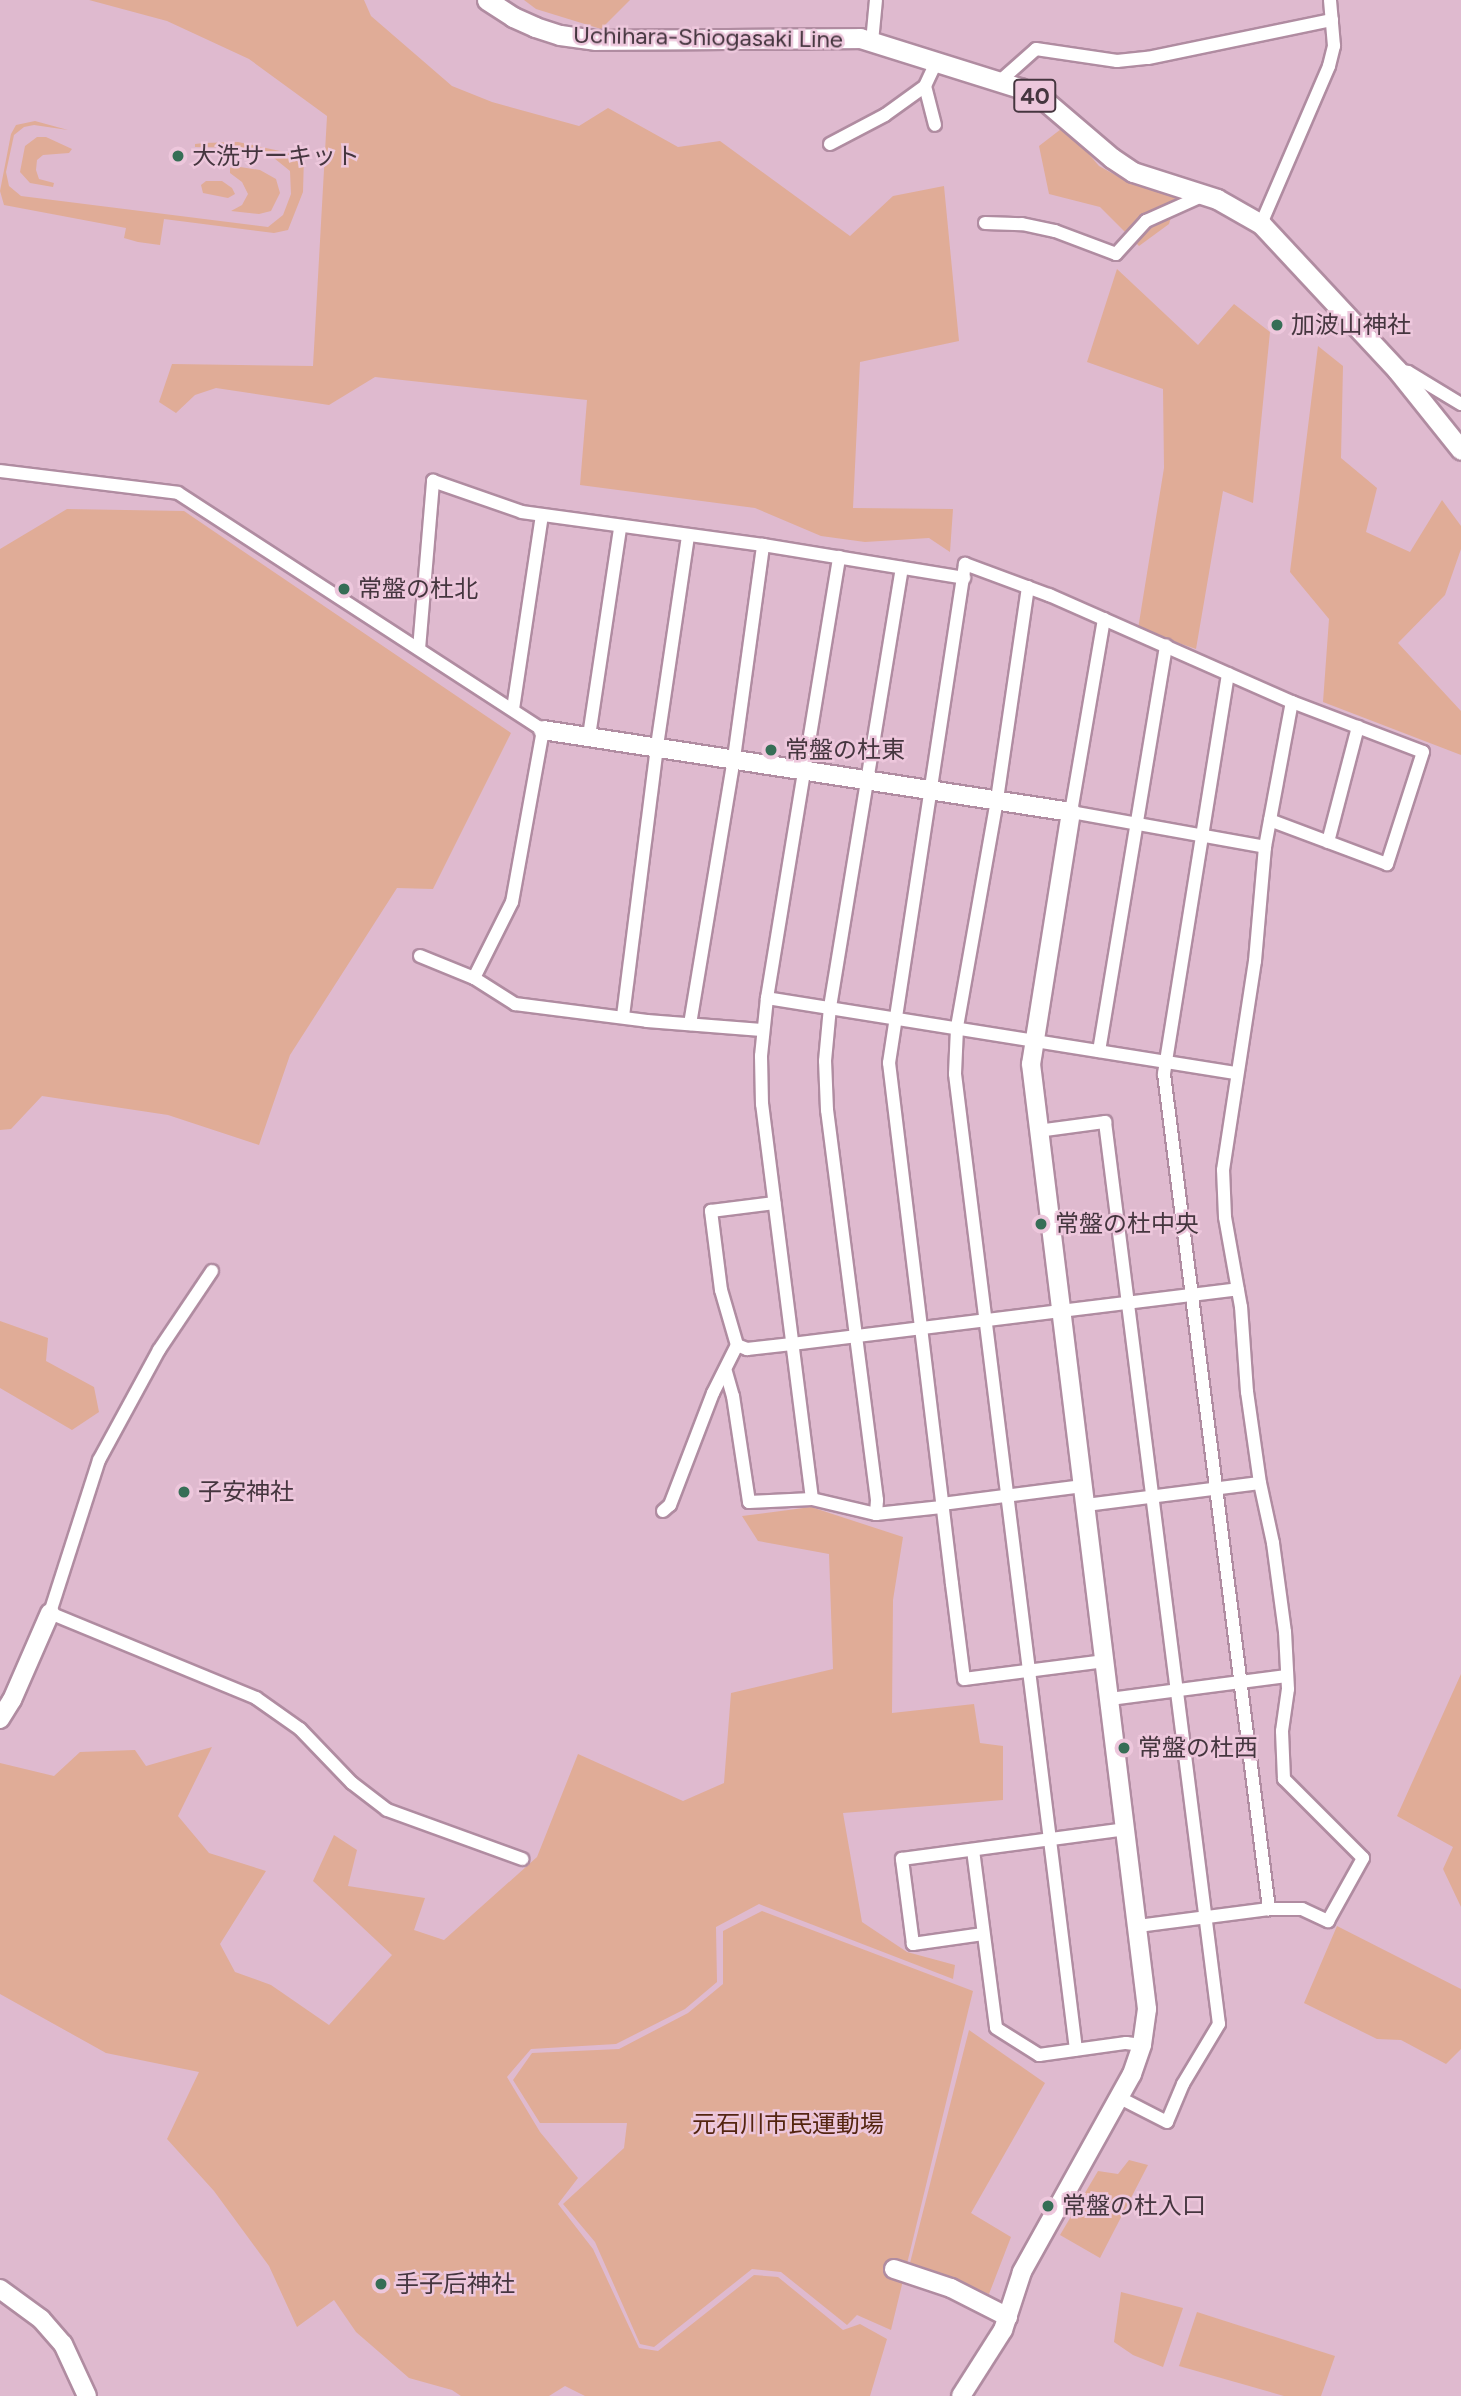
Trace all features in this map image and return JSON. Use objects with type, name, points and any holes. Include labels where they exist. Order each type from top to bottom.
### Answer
[{"type":"main road","name":"Uchihara-Shiogasaki Line","points":[[487,0],[535,27],[560,35],[595,40],[841,36],[872,41],[1000,81],[1044,100],[1112,158],[1133,172],[1231,205],[1261,224],[1397,370],[1461,450]]},
{"type":"street","points":[[872,41],[876,0]]},
{"type":"street","points":[[1261,224],[1329,66],[1334,46],[1330,0]]},
{"type":"street","points":[[1000,81],[1036,49],[1117,61],[1148,58],[1332,20]]},
{"type":"street","points":[[830,144],[885,115],[925,86],[936,62]]},
{"type":"street","points":[[925,86],[935,125]]},
{"type":"street","points":[[985,223],[1022,224],[1055,231],[1116,254],[1146,221],[1204,195]]},
{"type":"street","points":[[1397,370],[1408,372],[1461,404]]},
{"type":"street","points":[[0,471],[177,493],[543,730],[1139,823],[1265,847]]},
{"type":"street","points":[[419,649],[433,481],[522,512],[542,516],[763,545],[964,578]]},
{"type":"street","points":[[513,709],[542,516]]},
{"type":"street","points":[[589,737],[620,528]]},
{"type":"street","points":[[623,1016],[657,746],[688,535]]},
{"type":"street","points":[[690,1024],[734,758],[763,545]]},
{"type":"street","points":[[812,1499],[762,1104],[762,1030],[839,557]]},
{"type":"street","points":[[1105,1661],[964,1679],[890,1082],[894,1018],[965,564],[1028,587],[1292,702],[1423,752],[1387,864],[1270,820]]},
{"type":"street","points":[[876,1514],[877,1500],[828,1110],[825,1060],[830,1007],[902,568]]},
{"type":"street","points":[[1028,587],[997,800],[957,1028],[956,1091],[1076,2050]]},
{"type":"street","points":[[961,2396],[1009,2317],[1021,2272],[1120,2098],[1142,2045],[1147,1993],[1031,1065],[1104,620]]},
{"type":"street","points":[[1099,1051],[1139,823],[1166,646]]},
{"type":"street","points":[[1228,674],[1200,835],[1164,1074],[1269,1909]]},
{"type":"street","points":[[1138,1926],[1269,1909],[1302,1909],[1328,1921],[1363,1858],[1284,1779],[1282,1731],[1287,1676],[1285,1632],[1273,1543],[1260,1483],[1247,1392],[1238,1289],[1225,1217],[1223,1170],[1255,961],[1265,847],[1292,702]]},
{"type":"street","points":[[1328,842],[1358,727]]},
{"type":"street","points":[[474,978],[512,902],[543,730]]},
{"type":"street","points":[[420,956],[474,978],[514,1003],[762,1030]]},
{"type":"street","points":[[767,998],[1237,1073]]},
{"type":"street","points":[[1038,1131],[1105,1122],[1219,2024],[1183,2084],[1167,2122],[1120,2098]]},
{"type":"street","points":[[663,1511],[670,1505],[713,1393],[726,1372],[737,1345],[721,1290],[711,1211],[775,1203]]},
{"type":"street","points":[[0,1720],[12,1700],[50,1613],[99,1460],[152,1360],[212,1271]]},
{"type":"street","points":[[737,1345],[747,1349],[792,1345],[1238,1289]]},
{"type":"street","points":[[726,1372],[733,1396],[749,1502],[812,1499],[876,1514],[1083,1486]]},
{"type":"street","points":[[1086,1506],[1260,1483]]},
{"type":"street","points":[[50,1613],[256,1698],[300,1728],[352,1783],[387,1810],[522,1859]]},
{"type":"street","points":[[1110,1699],[1287,1676]]},
{"type":"street","points":[[983,1934],[913,1944],[902,1859],[1126,1829]]},
{"type":"street","points":[[973,1850],[996,2028],[1039,2055],[1126,2043],[1142,2045]]},
{"type":"street","points":[[894,2269],[951,2288],[1009,2317]]},
{"type":"street","points":[[0,2289],[41,2319],[63,2344],[87,2396]]},
{"type":"green space","points":[[89,0],[364,0],[371,16],[452,86],[492,102],[579,126],[608,108],[678,147],[720,141],[850,236],[893,196],[944,186],[959,341],[860,362],[853,508],[953,509],[950,552],[929,538],[865,542],[821,536],[755,508],[580,485],[587,400],[375,377],[329,405],[216,388],[195,395],[176,413],[159,402],[172,364],[313,366],[327,116],[249,59],[167,21]]},
{"type":"green space","points":[[524,0],[630,0],[601,29],[536,9]]},
{"type":"green space","points":[[35,121],[68,130],[34,125],[24,127],[14,135],[6,172],[9,186],[21,196],[268,227],[283,215],[291,194],[290,171],[269,154],[256,148],[195,147],[195,144],[238,142],[304,156],[303,192],[288,230],[274,233],[164,219],[160,245],[138,242],[124,238],[126,228],[4,205],[0,191],[11,134],[16,125]]},
{"type":"green space","points":[[1065,126],[1099,166],[1128,182],[1177,198],[1169,224],[1139,246],[1100,207],[1049,194],[1039,146]]},
{"type":"green space","points":[[37,137],[46,137],[72,149],[69,153],[43,155],[37,160],[39,179],[54,183],[53,187],[30,183],[20,172],[25,146]]},
{"type":"green space","points":[[234,166],[260,170],[276,179],[280,193],[271,211],[259,214],[231,211],[242,205],[248,194],[242,182],[230,173],[230,168]]},
{"type":"green space","points":[[206,181],[222,181],[232,188],[235,194],[228,198],[203,193],[201,185]]},
{"type":"green space","points":[[1117,269],[1198,345],[1234,304],[1270,332],[1253,503],[1223,491],[1196,649],[1138,629],[1164,468],[1163,389],[1087,362]]},
{"type":"green space","points":[[1318,346],[1343,366],[1341,458],[1377,488],[1366,532],[1410,552],[1442,500],[1461,526],[1461,549],[1445,595],[1398,643],[1461,711],[1461,755],[1323,702],[1329,619],[1290,572]]},
{"type":"green space","points":[[67,509],[184,511],[511,733],[433,889],[397,888],[290,1055],[259,1145],[168,1115],[42,1096],[11,1129],[0,1130],[0,549]]},
{"type":"green space","points":[[0,1321],[48,1338],[46,1361],[94,1387],[99,1412],[72,1430],[0,1388]]},
{"type":"green space","points":[[811,1507],[903,1537],[893,1600],[892,1713],[974,1704],[980,1743],[1003,1746],[1003,1800],[843,1813],[862,1922],[907,1952],[955,1965],[953,1979],[759,1904],[716,1927],[717,1982],[685,2009],[616,2044],[531,2049],[507,2077],[540,2132],[578,2178],[558,2204],[593,2249],[639,2348],[658,2351],[754,2275],[778,2277],[843,2330],[860,2324],[887,2339],[870,2396],[585,2396],[565,2386],[549,2396],[461,2396],[452,2390],[409,2378],[356,2332],[334,2300],[297,2327],[269,2266],[214,2191],[167,2139],[199,2072],[106,2053],[0,1994],[0,1763],[54,1776],[80,1752],[135,1750],[146,1766],[212,1747],[178,1816],[209,1853],[266,1871],[220,1944],[235,1972],[271,1985],[329,2025],[392,1955],[313,1881],[334,1835],[357,1850],[348,1886],[425,1898],[414,1930],[444,1940],[537,1857],[578,1754],[683,1801],[724,1783],[731,1693],[833,1669],[829,1554],[758,1541],[742,1516]]},
{"type":"green space","points":[[1461,1674],[1461,1907],[1443,1869],[1453,1847],[1397,1816]]},
{"type":"green space","name":"元石川市民運動場","points":[[762,1911],[973,1991],[891,2330],[857,2315],[847,2325],[781,2272],[752,2269],[654,2347],[640,2344],[595,2242],[563,2204],[624,2148],[627,2123],[540,2123],[513,2080],[532,2053],[619,2049],[688,2013],[723,1984],[723,1931]]},
{"type":"green space","points":[[1337,1926],[1461,1989],[1461,2049],[1446,2064],[1401,2040],[1377,2039],[1304,2003]]},
{"type":"green space","points":[[969,2030],[1045,2083],[971,2213],[1011,2237],[989,2294],[909,2267]]},
{"type":"green space","points":[[1129,2160],[1148,2165],[1100,2258],[1060,2235],[1098,2171],[1118,2174]]},
{"type":"green space","points":[[1121,2292],[1183,2308],[1163,2367],[1133,2355],[1114,2342]]},
{"type":"green space","points":[[1197,2312],[1335,2356],[1321,2396],[1284,2396],[1179,2366]]},
{"type":"place","name":"大洗サーキット","points":[[178,156]]},
{"type":"place","name":"加波山神社","points":[[1277,325]]},
{"type":"place","name":"常盤の杜北","points":[[344,589]]},
{"type":"place","name":"常盤の杜東","points":[[771,750]]},
{"type":"place","name":"常盤の杜中央","points":[[1041,1224]]},
{"type":"place","name":"子安神社","points":[[184,1492]]},
{"type":"place","name":"常盤の杜西","points":[[1124,1748]]},
{"type":"place","name":"常盤の杜入口","points":[[1048,2206]]},
{"type":"place","name":"手子后神社","points":[[381,2284]]}]
